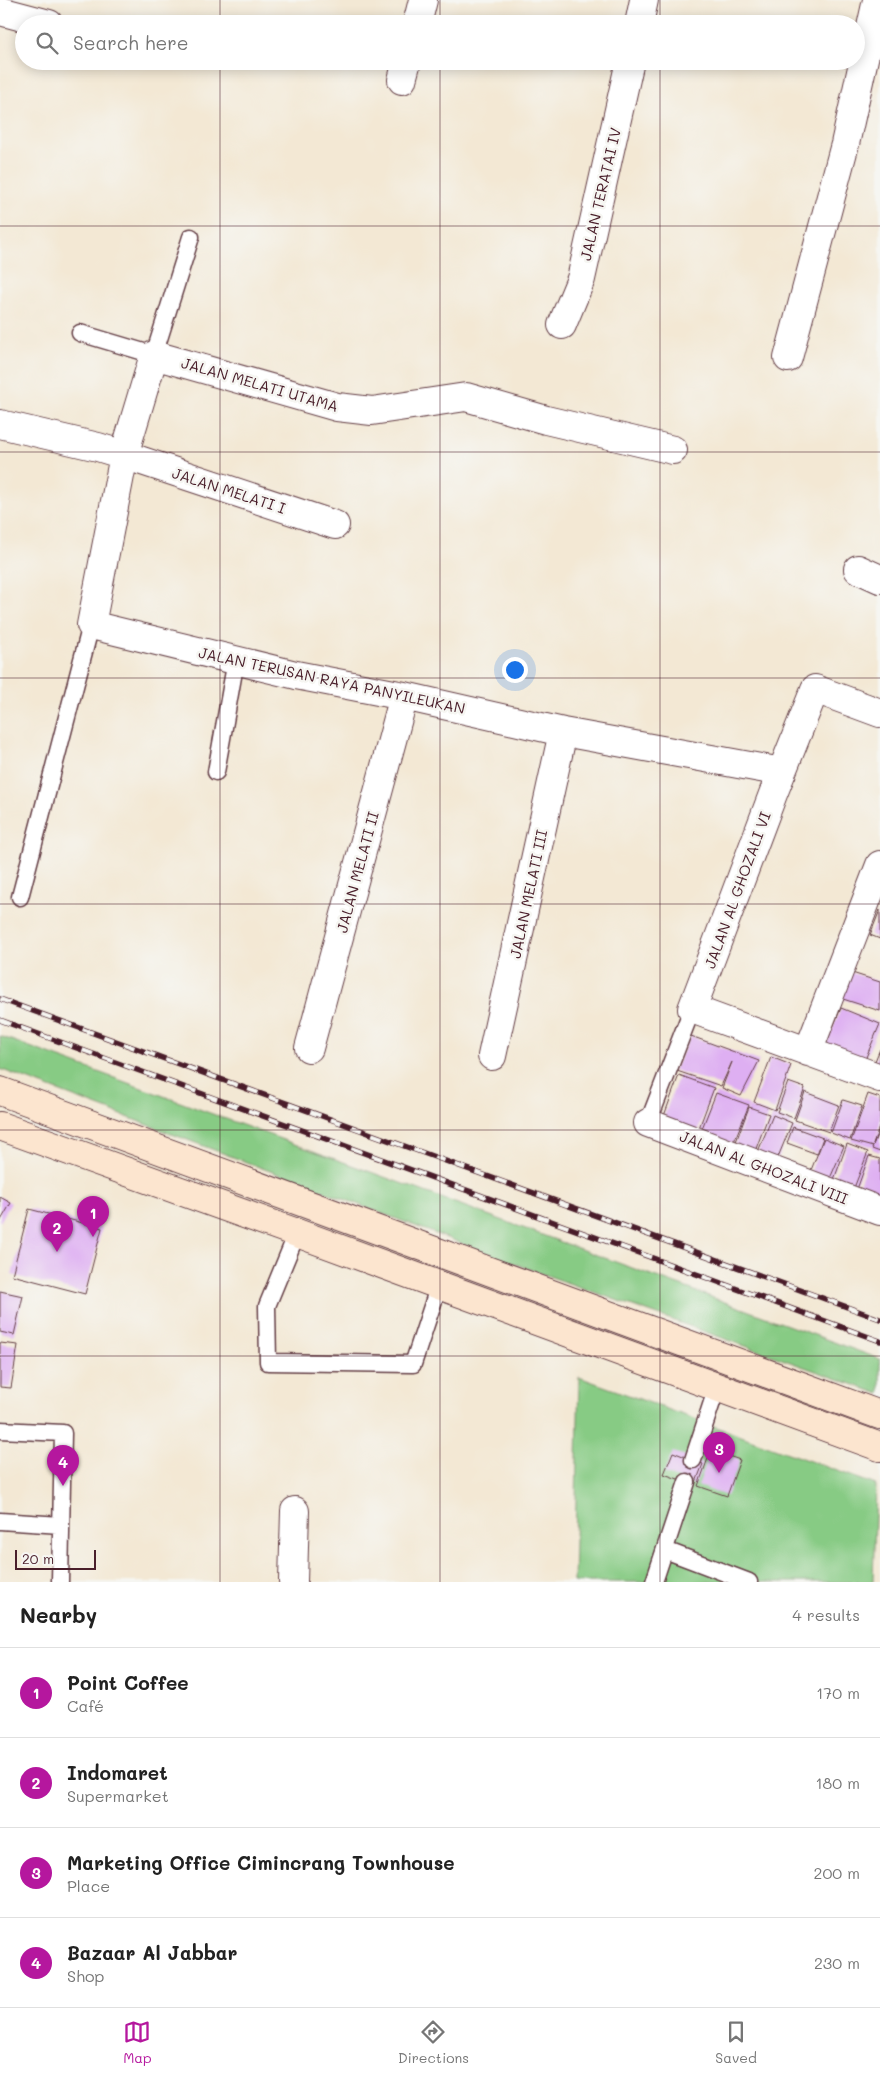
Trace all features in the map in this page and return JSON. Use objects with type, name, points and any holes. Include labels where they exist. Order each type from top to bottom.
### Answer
[{"type":"street","points":[[419,15],[423,0]]},
{"type":"street","points":[[640,15],[644,0]]},
{"type":"street","points":[[865,54],[877,0]]},
{"type":"street","points":[[0,11],[15,15]]},
{"type":"street","name":"JALAN TERATAI IV","points":[[562,325],[581,279],[628,70]]},
{"type":"street","points":[[788,358],[845,144],[861,70]]},
{"type":"street","points":[[91,625],[124,455],[154,355]]},
{"type":"street","name":"JALAN MELATI UTAMA","points":[[154,355],[337,407],[372,411],[466,396],[546,420],[673,450]]},
{"type":"street","points":[[0,424],[124,455]]},
{"type":"street","name":"JALAN MELATI I","points":[[124,455],[335,525]]},
{"type":"street","name":"JALAN TERUSAN RAYA PANYILEUKAN","points":[[91,625],[296,675],[404,696],[563,732],[782,772]]},
{"type":"street","points":[[782,772],[815,689],[880,713]]},
{"type":"street","name":"JALAN MELATI II","points":[[310,1048],[404,696]]},
{"type":"street","name":"JALAN MELATI III","points":[[492,1056],[563,732]]},
{"type":"street","name":"JALAN AL GHOZALI VI","points":[[692,1009],[782,772]]},
{"type":"street","points":[[808,1052],[880,865]]},
{"type":"street","points":[[692,1009],[880,1078]]},
{"type":"street","points":[[0,1090],[880,1416]]},
{"type":"street","name":"JALAN AL GHOZALI VIII","points":[[648,1123],[880,1211]]},
{"type":"street","points":[[0,1126],[880,1446]]},
{"type":"street","points":[[293,1582],[295,1511]]},
{"type":"lane","points":[[80,333],[154,355],[191,237]]},
{"type":"lane","points":[[20,897],[91,625]]},
{"type":"lane","points":[[216,772],[236,660]]},
{"type":"lane","points":[[648,1123],[692,1009]]},
{"type":"lane","points":[[297,1233],[267,1306],[268,1362],[413,1364],[439,1285]]},
{"type":"lane","points":[[693,1460],[717,1387]]},
{"type":"lane","points":[[0,1430],[63,1433],[60,1582]]},
{"type":"lane","points":[[654,1582],[687,1482]]},
{"type":"lane","points":[[0,1521],[61,1525]]},
{"type":"lane","points":[[665,1550],[749,1582]]},
{"type":"green space","points":[[0,1036],[880,1359],[880,1394],[529,1269],[0,1069]]},
{"type":"green space","points":[[579,1377],[876,1485],[873,1582],[574,1582]]},
{"type":"building","points":[[880,910],[880,939],[870,935]]},
{"type":"building","points":[[849,972],[880,982],[880,1011],[840,998]]},
{"type":"building","points":[[841,1008],[880,1024],[864,1062],[825,1047]]},
{"type":"building","points":[[691,1036],[759,1061],[741,1096],[722,1088],[732,1062],[721,1086],[674,1070]]},
{"type":"building","points":[[880,1049],[880,1063],[875,1061]]},
{"type":"building","points":[[771,1057],[791,1065],[775,1110],[754,1102]]},
{"type":"building","points":[[679,1075],[714,1088],[696,1136],[661,1124]]},
{"type":"building","points":[[788,1082],[805,1088],[794,1118],[777,1112]]},
{"type":"building","points":[[805,1092],[839,1105],[829,1132],[795,1120]]},
{"type":"building","points":[[716,1093],[749,1105],[733,1144],[701,1131]]},
{"type":"building","points":[[868,1094],[880,1098],[880,1124],[873,1145],[880,1128],[880,1152],[872,1149],[873,1147],[851,1141]]},
{"type":"building","points":[[843,1100],[862,1106],[850,1140],[831,1133]]},
{"type":"building","points":[[749,1107],[769,1114],[754,1154],[734,1147]]},
{"type":"building","points":[[773,1115],[792,1123],[776,1162],[757,1154]]},
{"type":"building","points":[[793,1127],[823,1138],[817,1154],[787,1143]]},
{"type":"building","points":[[824,1138],[844,1146],[828,1183],[809,1175]]},
{"type":"building","points":[[847,1144],[868,1152],[852,1193],[832,1185]]},
{"type":"building","points":[[869,1156],[880,1159],[880,1200],[856,1192]]},
{"type":"building","points":[[0,1197],[11,1203],[0,1222]]},
{"type":"building","points":[[29,1209],[102,1228],[85,1294],[12,1275]]},
{"type":"building","points":[[0,1291],[23,1296],[14,1335],[0,1332]]},
{"type":"building","points":[[0,1343],[18,1345],[11,1388],[0,1387]]},
{"type":"building","points":[[711,1450],[740,1460],[727,1496],[698,1486]]},
{"type":"building","points":[[673,1452],[703,1464],[695,1485],[664,1474]]},
{"type":"railway","points":[[0,999],[880,1319]]},
{"type":"railway","points":[[0,1020],[880,1341]]},
{"type":"place","name":"Point Coffee","points":[[93,1237]]},
{"type":"place","name":"Indomaret","points":[[57,1252]]},
{"type":"place","name":"Marketing Office Cimincrang Townhouse","points":[[719,1473]]},
{"type":"place","name":"Bazaar Al Jabbar","points":[[63,1486]]}]
